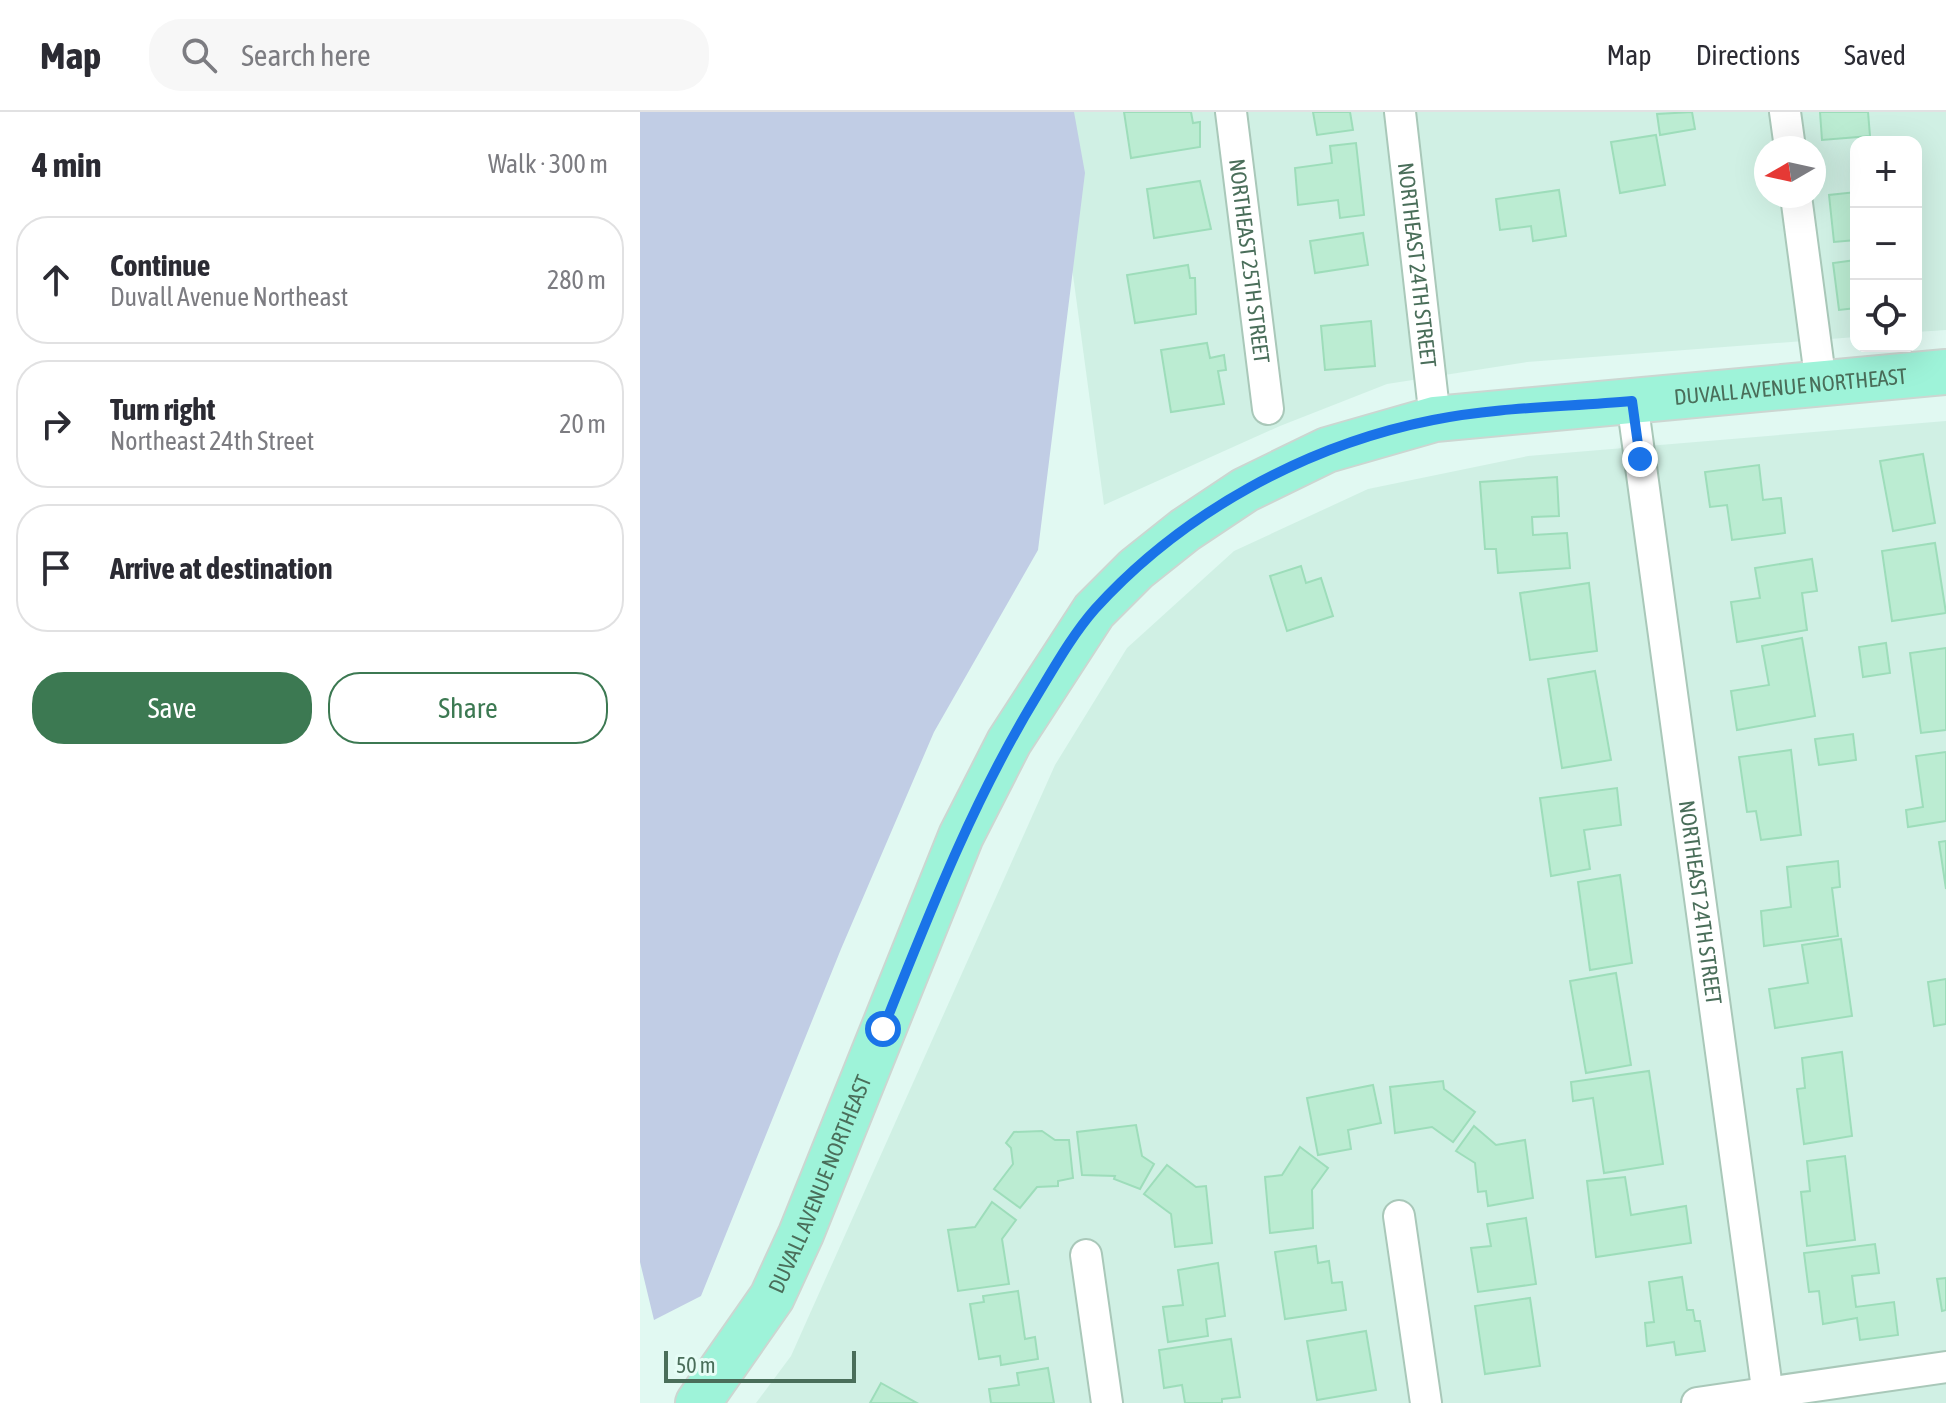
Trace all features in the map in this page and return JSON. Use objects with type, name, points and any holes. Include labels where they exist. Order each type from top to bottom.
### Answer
[{"type":"main road","name":"DUVALL AVENUE NORTHEAST","points":[[698,1403],[772,1297],[801,1234],[961,836],[1009,742],[1094,611],[1136,569],[1185,530],[1245,490],[1327,450],[1435,419],[1946,372]]},
{"type":"street","name":"NORTHEAST 25TH STREET","points":[[1231,112],[1268,409]]},
{"type":"street","name":"NORTHEAST 24TH STREET","points":[[1400,112],[1435,419]]},
{"type":"street","points":[[1785,112],[1788,136]]},
{"type":"street","points":[[1798,208],[1821,384]]},
{"type":"street","name":"NORTHEAST 24TH STREET","points":[[1632,401],[1768,1398]]},
{"type":"street","points":[[1399,1216],[1426,1403]]},
{"type":"street","points":[[1086,1255],[1107,1403]]},
{"type":"street","points":[[1697,1403],[1768,1398],[1946,1367]]},
{"type":"shaded area","points":[[640,112],[1074,112],[1085,173],[1038,550],[934,732],[841,949],[701,1296],[654,1320],[640,1262]]},
{"type":"shaded area","points":[[1051,112],[1946,112],[1946,330],[1922,332],[1922,136],[1850,136],[1850,337],[1527,362],[1387,384],[1280,426],[1104,505]]},
{"type":"shaded area","points":[[1946,421],[1946,1403],[756,1403],[791,1356],[1055,765],[1127,648],[1234,551],[1368,489],[1528,456]]},
{"type":"building","points":[[1124,112],[1191,112],[1193,123],[1200,122],[1200,147],[1131,158]]},
{"type":"building","points":[[1313,112],[1350,112],[1353,130],[1317,135]]},
{"type":"building","points":[[1692,112],[1695,129],[1660,135],[1657,114]]},
{"type":"building","points":[[1820,112],[1868,112],[1870,136],[1826,140],[1826,136],[1822,136]]},
{"type":"building","points":[[1656,135],[1665,185],[1620,193],[1611,142]]},
{"type":"building","points":[[1356,143],[1364,215],[1340,218],[1338,200],[1298,205],[1295,168],[1332,163],[1330,146]]},
{"type":"building","points":[[1200,181],[1211,229],[1154,238],[1147,189]]},
{"type":"building","points":[[1559,190],[1566,236],[1533,241],[1531,226],[1500,230],[1496,199]]},
{"type":"building","points":[[1850,193],[1850,241],[1834,242],[1829,195]]},
{"type":"building","points":[[1363,233],[1368,265],[1315,273],[1310,241]]},
{"type":"building","points":[[1850,261],[1850,309],[1839,310],[1833,263]]},
{"type":"building","points":[[1188,265],[1190,278],[1195,278],[1196,314],[1135,323],[1127,275]]},
{"type":"building","points":[[1371,321],[1375,366],[1325,370],[1321,326]]},
{"type":"building","points":[[1207,343],[1210,358],[1224,355],[1226,370],[1218,371],[1224,404],[1171,412],[1161,350]]},
{"type":"building","points":[[1923,454],[1935,523],[1893,531],[1880,461]]},
{"type":"building","points":[[1759,465],[1763,500],[1781,498],[1785,533],[1732,540],[1727,505],[1710,507],[1705,472]]},
{"type":"building","points":[[1557,477],[1559,516],[1532,517],[1533,535],[1567,533],[1570,568],[1498,573],[1496,549],[1485,549],[1480,482]]},
{"type":"building","points":[[1935,543],[1946,613],[1892,621],[1882,551]]},
{"type":"building","points":[[1812,559],[1817,591],[1802,593],[1807,630],[1737,642],[1731,602],[1760,598],[1755,568]]},
{"type":"building","points":[[1301,566],[1306,583],[1321,578],[1333,616],[1287,631],[1270,576]]},
{"type":"building","points":[[1589,583],[1597,651],[1530,660],[1520,593]]},
{"type":"building","points":[[1802,638],[1815,716],[1737,730],[1731,691],[1769,685],[1762,646]]},
{"type":"building","points":[[1886,643],[1890,673],[1863,677],[1859,647]]},
{"type":"building","points":[[1946,648],[1946,730],[1921,733],[1910,653]]},
{"type":"building","points":[[1595,671],[1611,760],[1562,768],[1548,679]]},
{"type":"building","points":[[1853,734],[1856,760],[1819,765],[1815,739]]},
{"type":"building","points":[[1791,750],[1801,835],[1761,840],[1756,811],[1747,812],[1739,757]]},
{"type":"building","points":[[1946,752],[1946,821],[1908,827],[1906,810],[1923,807],[1916,756]]},
{"type":"building","points":[[1617,788],[1621,825],[1584,830],[1590,869],[1551,876],[1540,798]]},
{"type":"building","points":[[1946,841],[1946,889],[1939,842]]},
{"type":"building","points":[[1838,861],[1840,887],[1832,888],[1838,936],[1764,946],[1761,911],[1791,907],[1787,867]]},
{"type":"building","points":[[1620,875],[1632,963],[1590,970],[1578,882]]},
{"type":"building","points":[[1841,939],[1852,1016],[1775,1028],[1769,989],[1808,983],[1802,945]]},
{"type":"building","points":[[1616,973],[1631,1065],[1586,1073],[1570,981]]},
{"type":"building","points":[[1946,979],[1946,1024],[1934,1026],[1928,982]]},
{"type":"building","points":[[1842,1052],[1852,1136],[1804,1144],[1797,1089],[1805,1088],[1802,1058]]},
{"type":"building","points":[[1649,1071],[1663,1164],[1604,1173],[1593,1098],[1573,1101],[1571,1082]]},
{"type":"building","points":[[1443,1081],[1444,1089],[1475,1112],[1453,1142],[1432,1127],[1395,1133],[1390,1087]]},
{"type":"building","points":[[1373,1085],[1381,1123],[1348,1130],[1351,1149],[1318,1155],[1307,1098]]},
{"type":"building","points":[[1136,1125],[1142,1156],[1154,1164],[1140,1189],[1114,1179],[1115,1176],[1082,1175],[1077,1132]]},
{"type":"building","points":[[1474,1126],[1496,1145],[1525,1140],[1533,1198],[1488,1206],[1486,1191],[1478,1192],[1475,1163],[1456,1151]]},
{"type":"building","points":[[1042,1131],[1055,1140],[1069,1140],[1073,1178],[1058,1181],[1058,1186],[1037,1187],[1020,1208],[994,1189],[1013,1164],[1011,1148],[1006,1143],[1014,1132]]},
{"type":"building","points":[[1300,1147],[1328,1168],[1312,1190],[1313,1228],[1270,1233],[1265,1177],[1282,1175]]},
{"type":"building","points":[[1845,1156],[1855,1240],[1807,1246],[1801,1192],[1810,1191],[1807,1161]]},
{"type":"building","points":[[1167,1165],[1196,1187],[1206,1186],[1212,1243],[1175,1247],[1171,1214],[1144,1194]]},
{"type":"building","points":[[1625,1177],[1631,1215],[1686,1206],[1691,1243],[1596,1257],[1587,1181]]},
{"type":"building","points":[[992,1202],[1016,1220],[1002,1239],[1009,1284],[958,1291],[948,1230],[975,1227]]},
{"type":"building","points":[[1526,1218],[1536,1284],[1478,1292],[1471,1248],[1491,1246],[1487,1224]]},
{"type":"building","points":[[1875,1244],[1879,1273],[1852,1276],[1856,1307],[1894,1302],[1898,1335],[1860,1340],[1857,1318],[1823,1324],[1819,1291],[1809,1292],[1804,1253]]},
{"type":"building","points":[[1316,1246],[1318,1263],[1329,1261],[1332,1283],[1342,1282],[1346,1310],[1285,1319],[1275,1252]]},
{"type":"building","points":[[1218,1263],[1225,1316],[1206,1319],[1208,1336],[1168,1342],[1163,1307],[1183,1305],[1178,1270]]},
{"type":"building","points":[[1682,1277],[1687,1310],[1693,1310],[1695,1321],[1700,1321],[1705,1351],[1676,1355],[1674,1342],[1647,1346],[1645,1323],[1654,1322],[1649,1282]]},
{"type":"building","points":[[1946,1278],[1946,1310],[1942,1311],[1937,1279]]},
{"type":"building","points":[[1018,1291],[1025,1339],[1035,1337],[1038,1359],[1001,1365],[1000,1356],[979,1359],[970,1304],[984,1302],[983,1296]]},
{"type":"building","points":[[1530,1298],[1540,1366],[1485,1374],[1475,1306]]},
{"type":"building","points":[[1366,1331],[1376,1390],[1317,1400],[1307,1341]]},
{"type":"building","points":[[1231,1339],[1240,1397],[1222,1399],[1222,1403],[1185,1403],[1182,1385],[1164,1388],[1159,1350]]},
{"type":"building","points":[[1048,1368],[1054,1403],[991,1403],[989,1389],[1019,1385],[1017,1373]]},
{"type":"building","points":[[881,1383],[917,1403],[870,1403]]},
{"type":"route","points":[[883,1029],[961,836],[1009,742],[1056,665],[1094,611],[1136,569],[1185,530],[1245,490],[1327,450],[1435,419],[1632,401],[1640,459]]}]
